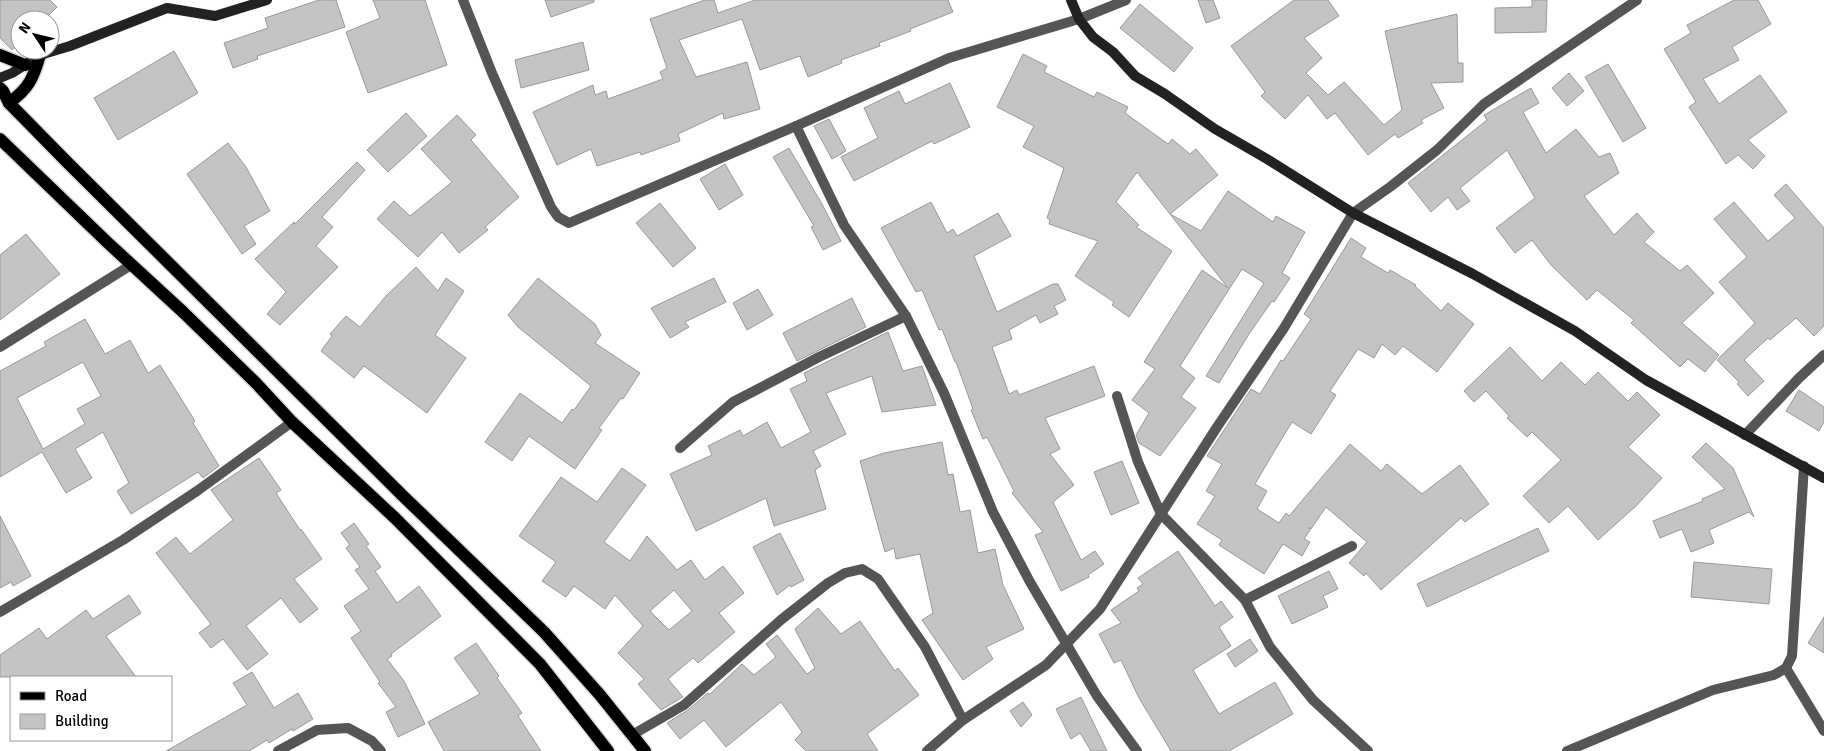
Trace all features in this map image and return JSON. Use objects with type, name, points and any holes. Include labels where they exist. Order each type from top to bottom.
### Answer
[{"type":"main road","points":[[0,55],[25,65]]},
{"type":"main road","points":[[9,103],[23,92],[30,83],[38,60]]},
{"type":"main road","points":[[0,88],[9,103],[402,495],[544,632],[646,751]]},
{"type":"main road","points":[[0,138],[131,265],[184,312],[256,383],[292,422],[395,518],[540,664],[608,751]]},
{"type":"street","points":[[60,49],[164,4],[215,16],[267,0]]},
{"type":"street","points":[[463,0],[492,73],[551,207],[558,217],[568,223],[796,126],[949,58],[1079,19],[1126,0]]},
{"type":"street","points":[[1071,0],[1079,19],[1093,37],[1113,52],[1135,76],[1215,129],[1377,227],[1473,274],[1575,331],[1646,380],[1824,478]]},
{"type":"street","points":[[927,751],[963,720],[1046,665],[1100,609],[1216,427],[1284,328],[1353,213],[1390,187],[1436,150],[1484,104],[1637,0]]},
{"type":"street","points":[[0,78],[32,60]]},
{"type":"street","points":[[796,126],[844,225],[906,316],[944,393],[993,512],[1030,582],[1097,696],[1137,751]]},
{"type":"street","points":[[0,347],[131,265]]},
{"type":"street","points":[[680,448],[733,402],[819,357],[906,316]]},
{"type":"street","points":[[1745,435],[1799,378],[1824,355]]},
{"type":"street","points":[[1117,396],[1138,462],[1160,514],[1245,600],[1270,647],[1314,700],[1368,751]]},
{"type":"street","points":[[0,612],[123,540],[197,491],[292,422]]},
{"type":"street","points":[[1567,751],[1714,690],[1774,675],[1786,668],[1792,656],[1804,466]]},
{"type":"street","points":[[1245,600],[1352,546]]},
{"type":"street","points":[[632,735],[684,705],[782,619],[828,583],[845,573],[862,569],[878,579],[925,647],[963,720]]},
{"type":"street","points":[[1786,668],[1824,731]]},
{"type":"street","points":[[278,751],[317,730],[348,728],[372,741],[382,751]]},
{"type":"building","points":[[0,0],[50,0],[57,7],[54,10],[10,10],[10,48],[0,38]]},
{"type":"building","points":[[319,0],[336,0],[345,27],[257,56],[258,59],[233,68],[224,43],[268,28],[265,18]]},
{"type":"building","points":[[373,0],[425,0],[447,65],[368,93],[346,32],[380,18]]},
{"type":"building","points":[[545,0],[594,0],[594,2],[551,17]]},
{"type":"building","points":[[705,0],[714,0],[718,13],[755,0],[948,0],[953,12],[910,29],[911,31],[879,43],[880,46],[841,60],[842,63],[808,77],[800,56],[760,70],[742,19],[679,40],[696,77],[747,62],[760,109],[724,119],[723,113],[678,134],[680,141],[641,155],[640,152],[597,166],[591,149],[557,165],[533,112],[593,85],[595,95],[606,91],[608,99],[663,79],[660,72],[667,68],[650,19]]},
{"type":"building","points":[[1198,0],[1213,0],[1220,18],[1206,23]]},
{"type":"building","points":[[1294,0],[1328,0],[1339,16],[1304,38],[1322,58],[1306,73],[1328,95],[1344,82],[1384,125],[1402,110],[1385,31],[1457,14],[1458,63],[1463,63],[1463,82],[1431,83],[1444,108],[1421,120],[1423,123],[1398,138],[1395,134],[1368,155],[1335,113],[1327,119],[1308,95],[1285,119],[1261,96],[1265,92],[1231,46]]},
{"type":"building","points":[[1532,0],[1547,0],[1546,32],[1495,33],[1495,8],[1532,7]]},
{"type":"building","points":[[1734,0],[1758,0],[1771,24],[1732,47],[1739,60],[1703,79],[1719,104],[1760,75],[1787,112],[1748,140],[1765,156],[1753,169],[1738,155],[1726,164],[1689,107],[1696,102],[1664,49],[1691,33],[1687,25]]},
{"type":"building","points":[[1140,4],[1193,48],[1174,72],[1120,28]]},
{"type":"building","points":[[583,42],[589,70],[521,88],[515,60]]},
{"type":"building","points":[[174,51],[198,93],[118,140],[94,98]]},
{"type":"building","points":[[1023,54],[1047,66],[1044,72],[1094,97],[1097,92],[1128,107],[1125,113],[1168,144],[1172,139],[1190,154],[1196,149],[1218,175],[1170,214],[1137,172],[1116,202],[1139,225],[1136,227],[1172,251],[1129,317],[1112,305],[1114,302],[1075,276],[1098,241],[1049,224],[1050,220],[1047,218],[1064,168],[1023,147],[1034,126],[997,107]]},
{"type":"building","points":[[1608,64],[1646,128],[1623,142],[1585,77]]},
{"type":"building","points":[[1569,73],[1584,91],[1567,106],[1552,88]]},
{"type":"building","points":[[950,83],[970,127],[934,144],[932,141],[854,181],[841,157],[878,138],[864,108],[899,91],[905,104]]},
{"type":"building","points":[[1531,88],[1539,103],[1523,112],[1546,153],[1576,129],[1599,157],[1610,153],[1619,173],[1584,196],[1614,235],[1637,213],[1654,232],[1644,242],[1680,271],[1687,265],[1714,293],[1682,323],[1719,355],[1705,372],[1688,359],[1680,367],[1631,323],[1634,320],[1597,290],[1587,300],[1551,265],[1532,240],[1515,253],[1496,228],[1535,198],[1507,150],[1460,188],[1470,201],[1457,210],[1448,197],[1431,212],[1408,183],[1487,120],[1484,115]]},
{"type":"building","points":[[406,113],[427,136],[388,172],[367,150]]},
{"type":"building","points":[[457,115],[476,135],[471,140],[519,197],[485,227],[488,230],[459,253],[442,232],[418,257],[377,219],[394,201],[410,216],[452,182],[421,149]]},
{"type":"building","points":[[829,119],[846,151],[832,159],[814,126]]},
{"type":"building","points":[[228,143],[246,167],[270,211],[244,226],[256,244],[242,254],[187,174]]},
{"type":"building","points":[[789,148],[841,241],[823,250],[811,227],[814,226],[773,157]]},
{"type":"building","points":[[357,162],[365,170],[322,217],[333,227],[316,246],[338,267],[280,325],[267,314],[286,292],[255,259],[294,222],[295,224]]},
{"type":"building","points":[[725,164],[743,195],[719,210],[700,179]]},
{"type":"building","points":[[1786,184],[1824,228],[1824,326],[1814,336],[1796,318],[1770,340],[1768,338],[1744,360],[1764,381],[1748,396],[1737,384],[1739,382],[1717,360],[1755,323],[1719,282],[1747,257],[1714,219],[1734,202],[1768,241],[1795,218],[1774,195]]},
{"type":"building","points":[[1228,191],[1273,222],[1276,216],[1305,232],[1282,273],[1290,278],[1249,334],[1219,383],[1206,376],[1264,283],[1242,269],[1180,366],[1195,378],[1181,397],[1196,408],[1160,456],[1139,443],[1136,435],[1149,413],[1132,400],[1155,369],[1144,362],[1202,270],[1228,288],[1170,214],[1201,231]]},
{"type":"building","points":[[931,202],[947,233],[953,229],[957,236],[998,213],[1011,236],[974,256],[997,312],[1053,284],[1058,284],[1066,300],[1054,306],[1058,314],[1040,323],[1036,315],[1009,330],[1012,339],[992,347],[1009,394],[1017,390],[1019,395],[1094,366],[1105,396],[1045,418],[1060,449],[1050,454],[1074,485],[1053,502],[1081,560],[1095,551],[1104,564],[1088,575],[1089,577],[1061,591],[1035,535],[1043,532],[1012,493],[1014,491],[987,437],[983,439],[971,410],[973,409],[956,362],[942,329],[939,330],[922,290],[916,292],[881,228]]},
{"type":"building","points":[[660,203],[696,248],[673,267],[636,223]]},
{"type":"building","points":[[26,234],[60,274],[0,320],[0,255]]},
{"type":"building","points":[[1351,238],[1366,248],[1361,257],[1388,273],[1390,270],[1416,285],[1441,311],[1448,303],[1474,324],[1437,372],[1403,346],[1395,355],[1382,344],[1374,358],[1358,349],[1330,391],[1336,395],[1311,434],[1292,422],[1255,484],[1267,491],[1257,509],[1279,523],[1286,513],[1289,516],[1350,444],[1381,471],[1387,464],[1422,494],[1460,465],[1489,504],[1465,522],[1461,518],[1381,590],[1366,573],[1364,576],[1349,563],[1367,542],[1326,507],[1311,529],[1309,527],[1310,530],[1304,539],[1310,542],[1302,556],[1283,544],[1264,574],[1219,545],[1222,540],[1197,524],[1215,496],[1206,491],[1222,464],[1207,456],[1251,389],[1260,394],[1281,360],[1283,361],[1311,319],[1304,314]]},
{"type":"building","points":[[416,267],[438,291],[446,278],[464,291],[435,335],[466,358],[427,413],[364,366],[354,378],[321,351],[332,336],[330,334],[346,316],[360,327],[386,296]]},
{"type":"building","points":[[538,278],[595,324],[601,335],[595,343],[640,373],[623,399],[621,398],[599,428],[602,430],[575,469],[529,436],[512,461],[485,442],[520,393],[562,423],[591,386],[518,327],[508,315]]},
{"type":"building","points":[[714,278],[726,302],[685,322],[689,327],[670,338],[651,308]]},
{"type":"building","points":[[758,289],[773,315],[747,330],[733,303]]},
{"type":"building","points":[[852,298],[866,327],[797,361],[783,333]]},
{"type":"building","points":[[85,319],[105,354],[130,340],[148,373],[160,365],[195,421],[193,423],[219,466],[203,478],[198,472],[131,514],[117,491],[129,483],[103,432],[75,449],[92,478],[66,493],[42,452],[0,477],[0,371],[46,346],[44,342]],"holes":[[[83,362],[101,396],[77,409],[85,424],[43,449],[17,398]]]},
{"type":"building","points":[[888,332],[903,371],[922,366],[936,405],[882,412],[872,376],[826,393],[846,434],[813,451],[821,466],[815,470],[826,509],[774,526],[766,498],[696,531],[670,474],[712,455],[708,446],[740,430],[743,436],[767,422],[781,448],[811,432],[790,389],[807,381],[804,373]]},
{"type":"building","points":[[1510,347],[1542,381],[1561,362],[1585,385],[1598,372],[1628,401],[1637,392],[1660,415],[1628,447],[1662,478],[1636,506],[1598,540],[1568,506],[1549,523],[1523,496],[1561,460],[1532,432],[1527,437],[1507,418],[1509,416],[1486,391],[1474,402],[1464,391]]},
{"type":"building","points":[[1799,390],[1824,407],[1824,422],[1819,431],[1786,411]]},
{"type":"building","points":[[942,442],[948,475],[953,474],[960,512],[970,510],[978,553],[995,549],[1003,585],[1024,629],[986,647],[993,659],[963,680],[922,620],[933,613],[920,554],[896,559],[894,548],[885,552],[860,461],[884,453]]},
{"type":"building","points":[[1706,443],[1733,468],[1754,517],[1749,512],[1709,530],[1714,543],[1691,552],[1682,529],[1660,538],[1653,521],[1703,501],[1702,499],[1725,489],[1692,457]]},
{"type":"building","points":[[259,458],[281,490],[276,493],[322,559],[294,579],[318,609],[300,623],[281,598],[246,626],[268,654],[247,670],[223,639],[211,648],[199,633],[211,624],[156,553],[176,537],[190,554],[233,520],[211,490]]},
{"type":"building","points":[[1122,461],[1139,503],[1111,515],[1094,472]]},
{"type":"building","points":[[622,468],[646,485],[604,542],[630,561],[647,536],[677,570],[691,560],[705,580],[723,566],[744,593],[719,613],[735,632],[698,663],[693,658],[668,679],[683,697],[661,710],[638,684],[644,679],[618,653],[643,626],[615,595],[605,609],[574,586],[566,597],[542,581],[556,562],[519,536],[561,477],[597,502]],"holes":[[[674,590],[692,611],[669,630],[650,611]]]},
{"type":"building","points":[[0,516],[31,576],[13,586],[11,582],[0,588]]},
{"type":"building","points":[[354,523],[369,544],[366,546],[381,567],[375,571],[397,603],[419,586],[441,616],[387,659],[404,681],[425,724],[398,737],[386,712],[396,707],[378,683],[380,682],[351,638],[361,631],[344,606],[369,589],[355,570],[360,567],[346,548],[350,545],[341,533]]},
{"type":"building","points":[[1538,528],[1549,551],[1427,607],[1417,584]]},
{"type":"building","points":[[780,533],[804,580],[791,587],[790,585],[777,595],[753,547]]},
{"type":"building","points":[[1178,551],[1215,606],[1221,601],[1233,617],[1219,627],[1231,646],[1193,670],[1219,714],[1275,682],[1293,714],[1229,751],[1171,751],[1139,698],[1121,660],[1114,663],[1099,634],[1121,623],[1111,610],[1139,591],[1137,588],[1143,584],[1138,578]]},
{"type":"building","points":[[1694,562],[1772,569],[1769,604],[1691,597]]},
{"type":"building","points":[[1329,571],[1338,589],[1323,596],[1328,607],[1292,624],[1278,596]]},
{"type":"building","points":[[129,595],[141,613],[106,636],[135,676],[0,677],[0,655],[39,628],[47,639],[86,610],[93,619]]},
{"type":"building","points":[[818,608],[841,634],[860,621],[895,671],[898,668],[919,695],[867,734],[878,751],[806,751],[795,740],[802,732],[781,702],[726,747],[704,720],[680,739],[667,723],[688,710],[708,693],[710,694],[742,664],[754,675],[776,657],[766,644],[777,635],[807,674],[815,668],[795,629]]},
{"type":"building","points":[[1824,617],[1824,653],[1808,643]]},
{"type":"building","points":[[1250,639],[1258,651],[1235,667],[1227,654]]},
{"type":"building","points":[[476,643],[499,676],[497,678],[522,713],[518,716],[541,751],[444,751],[428,722],[480,694],[454,658]]},
{"type":"building","points":[[252,672],[274,708],[298,693],[313,719],[269,743],[267,740],[249,751],[166,751],[247,705],[233,683]]},
{"type":"building","points":[[1081,697],[1107,751],[1091,751],[1080,733],[1071,739],[1056,709]]},
{"type":"building","points":[[1023,702],[1032,715],[1021,727],[1010,711]]}]
